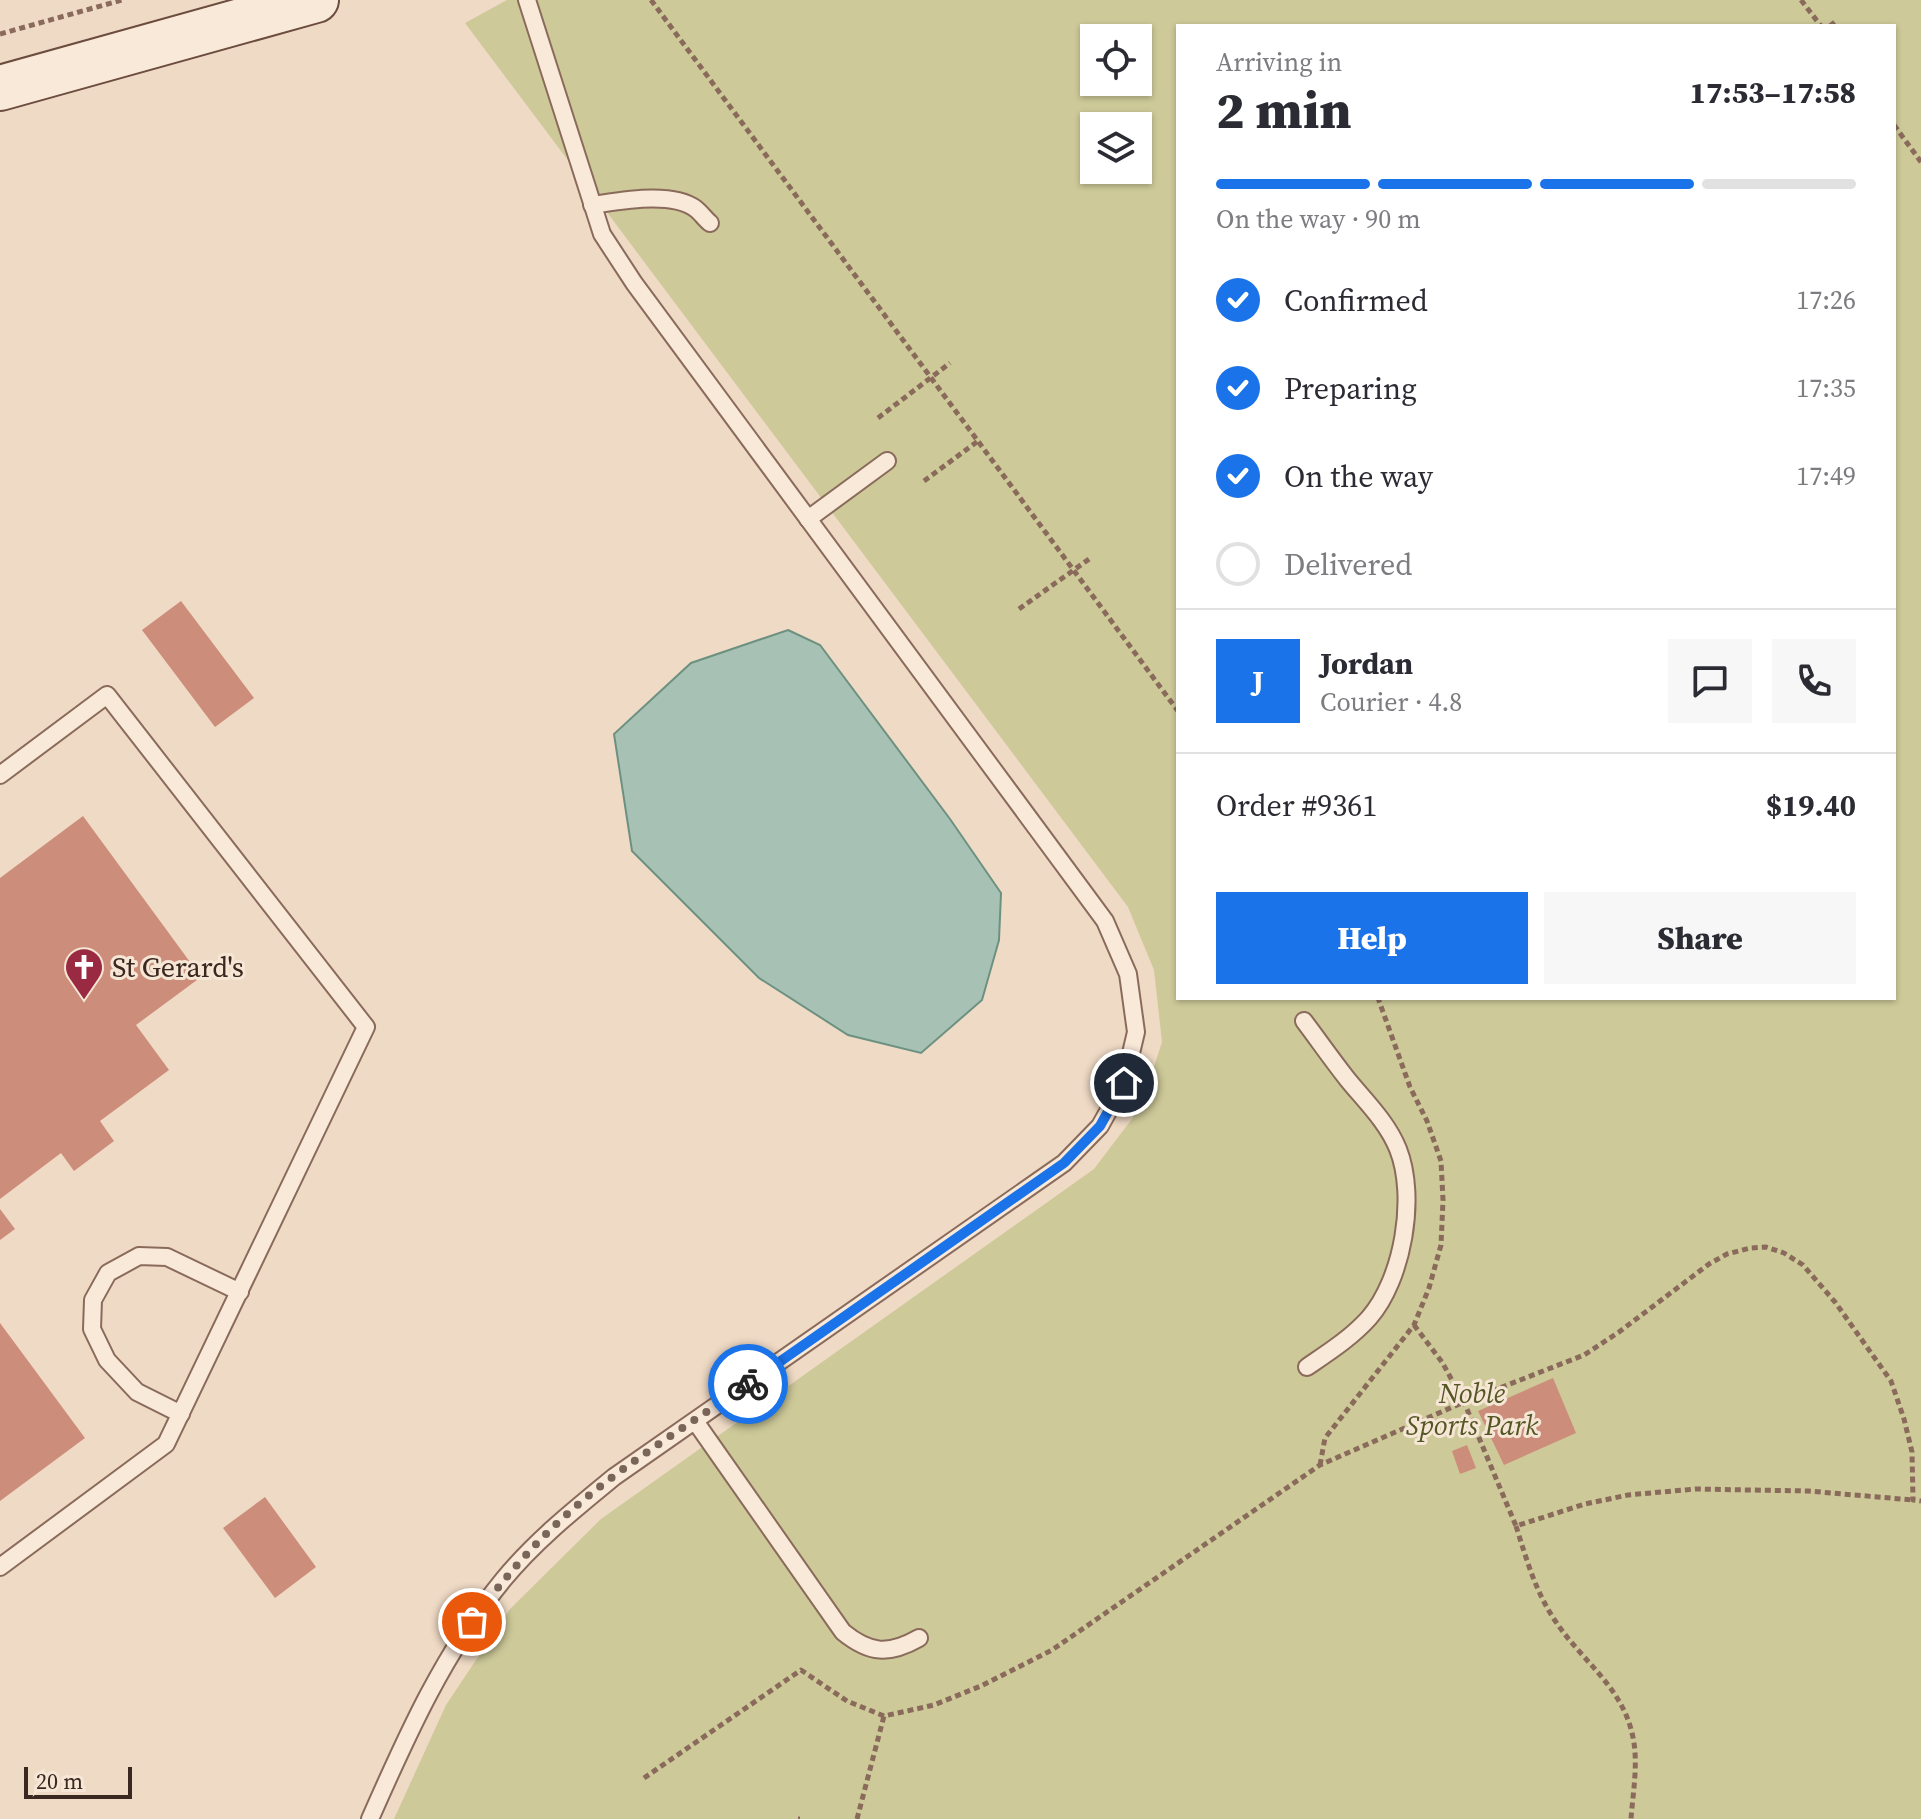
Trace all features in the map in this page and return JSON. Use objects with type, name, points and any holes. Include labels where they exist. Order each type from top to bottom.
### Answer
[{"type":"street","points":[[0,88],[316,0]]},
{"type":"lane","points":[[370,1819],[425,1698],[457,1643],[503,1580],[549,1531],[614,1477],[1064,1163],[1100,1126],[1124,1083],[1136,1032],[1128,974],[1105,921],[634,283],[602,234],[527,0]]},
{"type":"lane","points":[[592,205],[629,199],[678,200],[695,208],[710,223]]},
{"type":"lane","points":[[808,519],[887,461]]},
{"type":"lane","points":[[0,775],[107,695],[366,1027],[166,1444],[0,1567]]},
{"type":"lane","points":[[1304,1021],[1381,1118],[1398,1148],[1406,1173],[1407,1208],[1402,1243],[1392,1277],[1372,1315],[1352,1335],[1307,1367]]},
{"type":"lane","points":[[181,1414],[137,1392],[107,1360],[92,1329],[93,1300],[108,1273],[139,1256],[167,1257],[240,1292]]},
{"type":"lane","points":[[695,1421],[843,1632],[859,1645],[875,1650],[905,1646],[919,1638]]},
{"type":"path","points":[[0,34],[122,0]]},
{"type":"path","points":[[651,0],[1176,708]]},
{"type":"path","points":[[1801,0],[1819,24]]},
{"type":"path","points":[[1896,128],[1921,162]]},
{"type":"path","points":[[878,418],[950,363]]},
{"type":"path","points":[[924,481],[978,441]]},
{"type":"path","points":[[1019,609],[1092,557]]},
{"type":"path","points":[[644,1778],[801,1670],[847,1701],[884,1716],[934,1705],[981,1686],[1052,1650],[1320,1465],[1464,1402],[1584,1355],[1709,1264],[1727,1254],[1750,1248],[1766,1247],[1784,1253],[1803,1265],[1835,1302],[1891,1381],[1912,1452],[1913,1500]]},
{"type":"path","points":[[1414,1325],[1442,1362],[1464,1402],[1516,1526],[1534,1584],[1557,1624],[1604,1677],[1624,1708],[1633,1735],[1635,1777],[1631,1819]]},
{"type":"path","points":[[1516,1526],[1585,1504],[1628,1495],[1695,1489],[1808,1491],[1921,1501]]},
{"type":"path","points":[[857,1819],[884,1716]]},
{"type":"green space","name":"Noble Sports Park","points":[[507,0],[1921,0],[1921,1819],[394,1819],[446,1705],[510,1609],[601,1519],[1094,1169],[1141,1107],[1162,1042],[1154,970],[1128,907],[465,23]]},
{"type":"shaded area","points":[[788,630],[820,645],[950,819],[1001,893],[999,940],[982,1000],[921,1053],[848,1035],[759,978],[632,851],[614,734],[691,663]]},
{"type":"building","points":[[181,601],[254,698],[215,727],[142,630]]},
{"type":"building","name":"St Gerard's","points":[[83,816],[201,977],[136,1025],[169,1070],[100,1121],[114,1141],[74,1171],[61,1153],[0,1199],[0,878]]},
{"type":"building","points":[[0,1209],[15,1229],[0,1240]]},
{"type":"building","points":[[0,1323],[85,1438],[0,1501]]},
{"type":"building","points":[[1553,1378],[1576,1433],[1504,1465],[1478,1411]]},
{"type":"building","points":[[1467,1445],[1476,1468],[1460,1474],[1452,1451]]},
{"type":"building","points":[[265,1497],[316,1567],[275,1598],[223,1528]]},
{"type":"way so far","points":[[472,1622],[503,1580],[549,1531],[614,1477],[748,1384]]},
{"type":"place","name":"St Gerard's","points":[[84,1001]]},
{"type":"route","points":[[748,1384],[1064,1163],[1100,1126],[1124,1083]]}]
